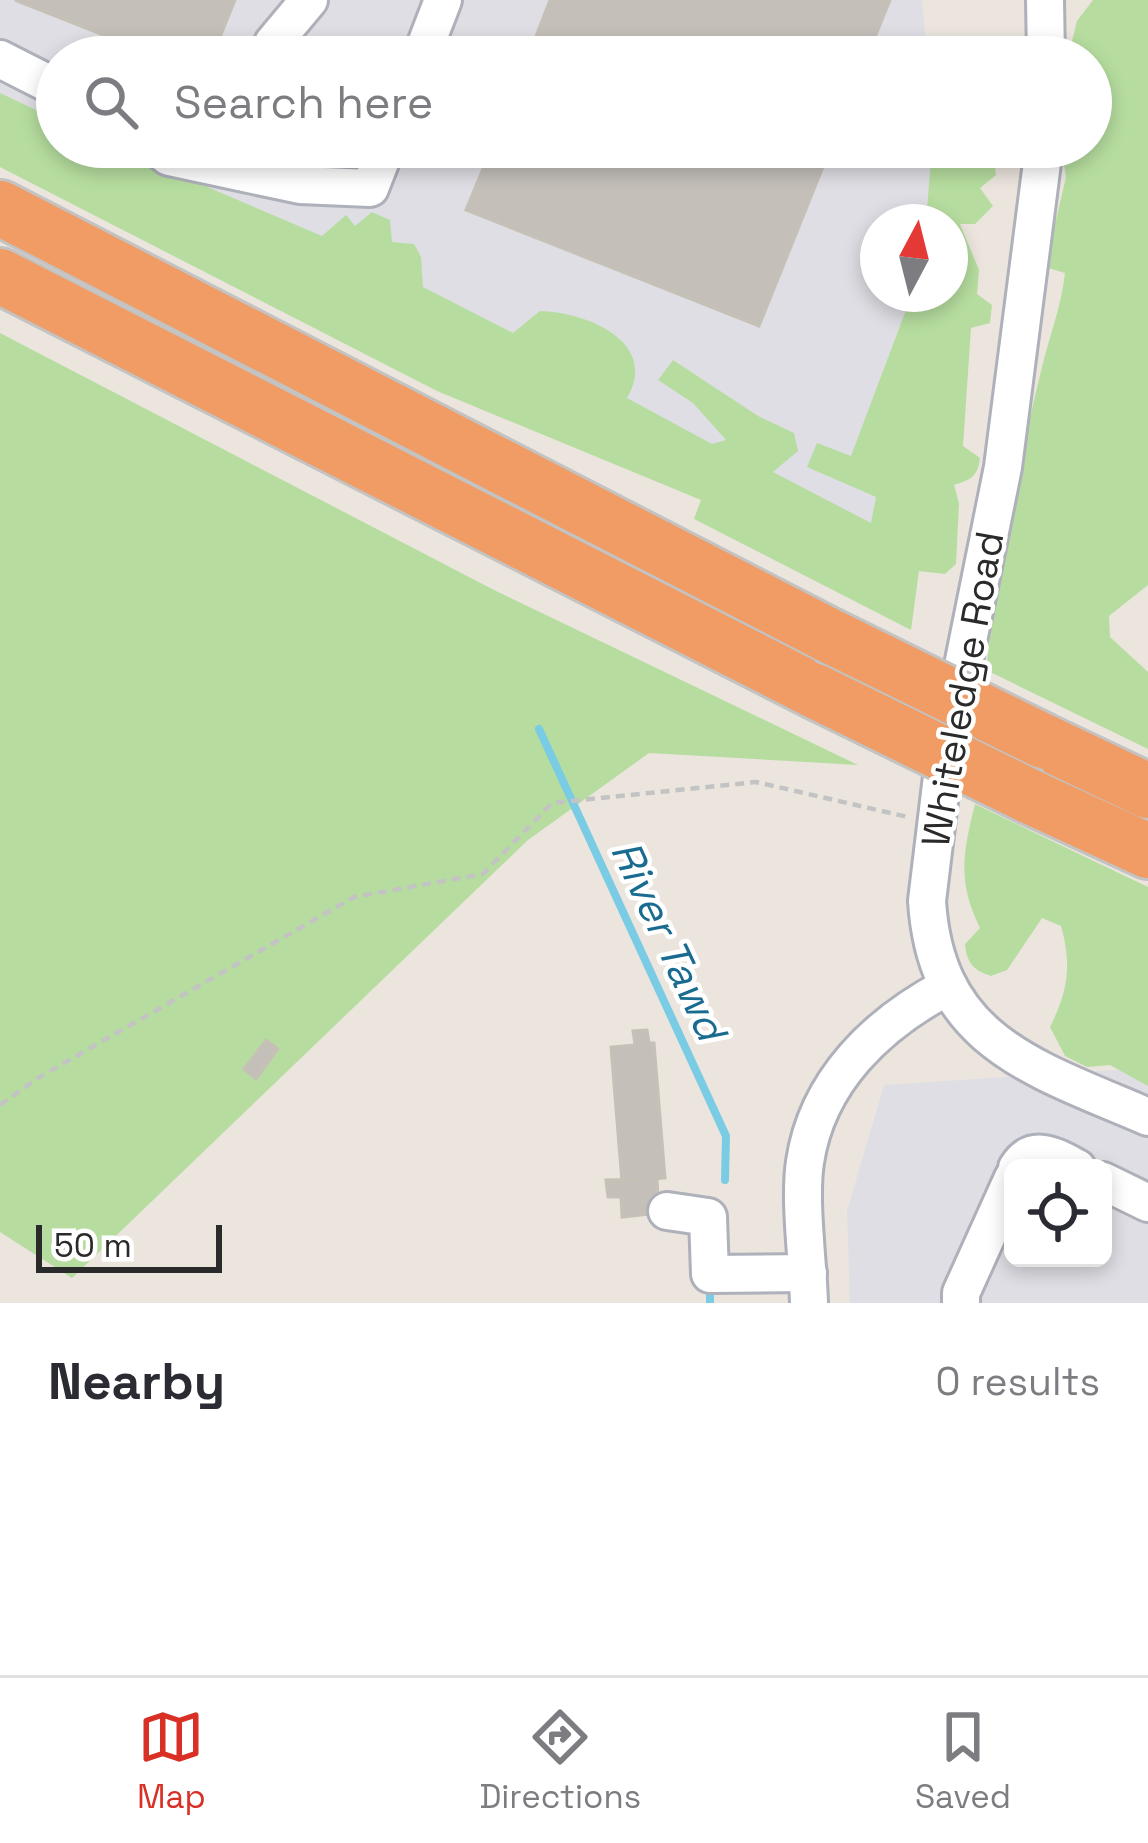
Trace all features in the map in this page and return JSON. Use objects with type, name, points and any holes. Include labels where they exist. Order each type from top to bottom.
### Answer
[{"type":"highway","points":[[0,208],[828,635],[1148,790]]},
{"type":"highway","points":[[0,276],[815,691],[1148,851]]},
{"type":"street","points":[[279,36],[308,0]]},
{"type":"street","points":[[429,36],[443,0]]},
{"type":"street","points":[[1045,0],[1046,36]]},
{"type":"street","points":[[0,59],[36,77]]},
{"type":"street","points":[[240,168],[300,185],[370,188],[378,168]]},
{"type":"street","name":"Whiteledge Road","points":[[1041,168],[1003,467],[935,823],[929,924],[946,987],[981,1032],[1014,1057],[1148,1117]]},
{"type":"street","points":[[667,1211],[708,1217],[710,1274],[808,1288],[805,1163],[826,1095],[867,1041],[946,987]]},
{"type":"street","points":[[1027,1159],[1033,1153],[1058,1159]]},
{"type":"street","points":[[1112,1185],[1148,1203]]},
{"type":"street","points":[[961,1303],[961,1293],[1004,1198]]},
{"type":"path","points":[[0,1105],[38,1078],[354,897],[483,874],[552,803],[756,782],[935,823]]},
{"type":"shaded area","points":[[0,0],[922,0],[925,36],[36,36],[36,121],[0,103]]},
{"type":"shaded area","points":[[130,168],[936,168],[935,204],[860,204],[860,312],[921,312],[885,544]]},
{"type":"shaded area","points":[[1148,1070],[1148,1303],[850,1303],[847,1211],[884,1085]]},
{"type":"green space","points":[[1093,0],[1148,0],[1148,585],[1109,616],[1110,637],[1148,672],[1148,749],[986,670],[1016,482],[1065,273],[1045,267],[1064,168],[1112,168],[1112,36],[1073,36],[1077,21]]},
{"type":"green space","points":[[0,93],[36,110],[36,168],[163,168],[322,236],[346,215],[355,226],[372,212],[390,220],[392,242],[414,244],[421,257],[423,287],[513,333],[540,311],[596,324],[626,346],[634,360],[635,378],[627,398],[712,444],[726,440],[693,403],[658,380],[673,360],[758,416],[794,433],[798,451],[773,472],[871,523],[876,497],[807,467],[817,443],[851,456],[905,312],[968,312],[968,243],[979,270],[977,294],[992,305],[990,323],[971,328],[963,446],[980,458],[972,477],[954,485],[959,503],[956,564],[945,574],[919,571],[911,630],[694,519],[701,500],[437,391],[0,167]]},
{"type":"green space","points":[[930,168],[995,168],[996,175],[980,188],[993,206],[975,224],[968,224],[968,204],[927,204]]},
{"type":"green space","points":[[0,333],[492,589],[858,765],[649,753],[528,840],[72,1278],[0,1232]]},
{"type":"green space","points":[[975,804],[1148,887],[1148,1086],[1110,1065],[1087,1067],[1065,1056],[1050,1027],[1066,978],[1061,926],[1042,918],[1007,970],[991,976],[969,961],[965,944],[980,928],[964,867]]},
{"type":"building","points":[[15,0],[235,0],[220,36],[106,36]]},
{"type":"building","points":[[550,0],[890,0],[875,36],[536,36]]},
{"type":"building","points":[[483,168],[823,168],[759,326],[466,210]]},
{"type":"building","points":[[647,1030],[649,1043],[654,1043],[665,1178],[622,1182],[611,1047],[635,1045],[633,1031]]},
{"type":"building","points":[[266,1040],[278,1049],[256,1079],[244,1069]]},
{"type":"building","points":[[657,1179],[659,1213],[622,1217],[621,1197],[608,1197],[606,1180]]},
{"type":"waterway","name":"River Tawd","points":[[539,729],[726,1136],[725,1180]]},
{"type":"waterway","name":"River Tawd","points":[[710,1295],[710,1303]]}]
